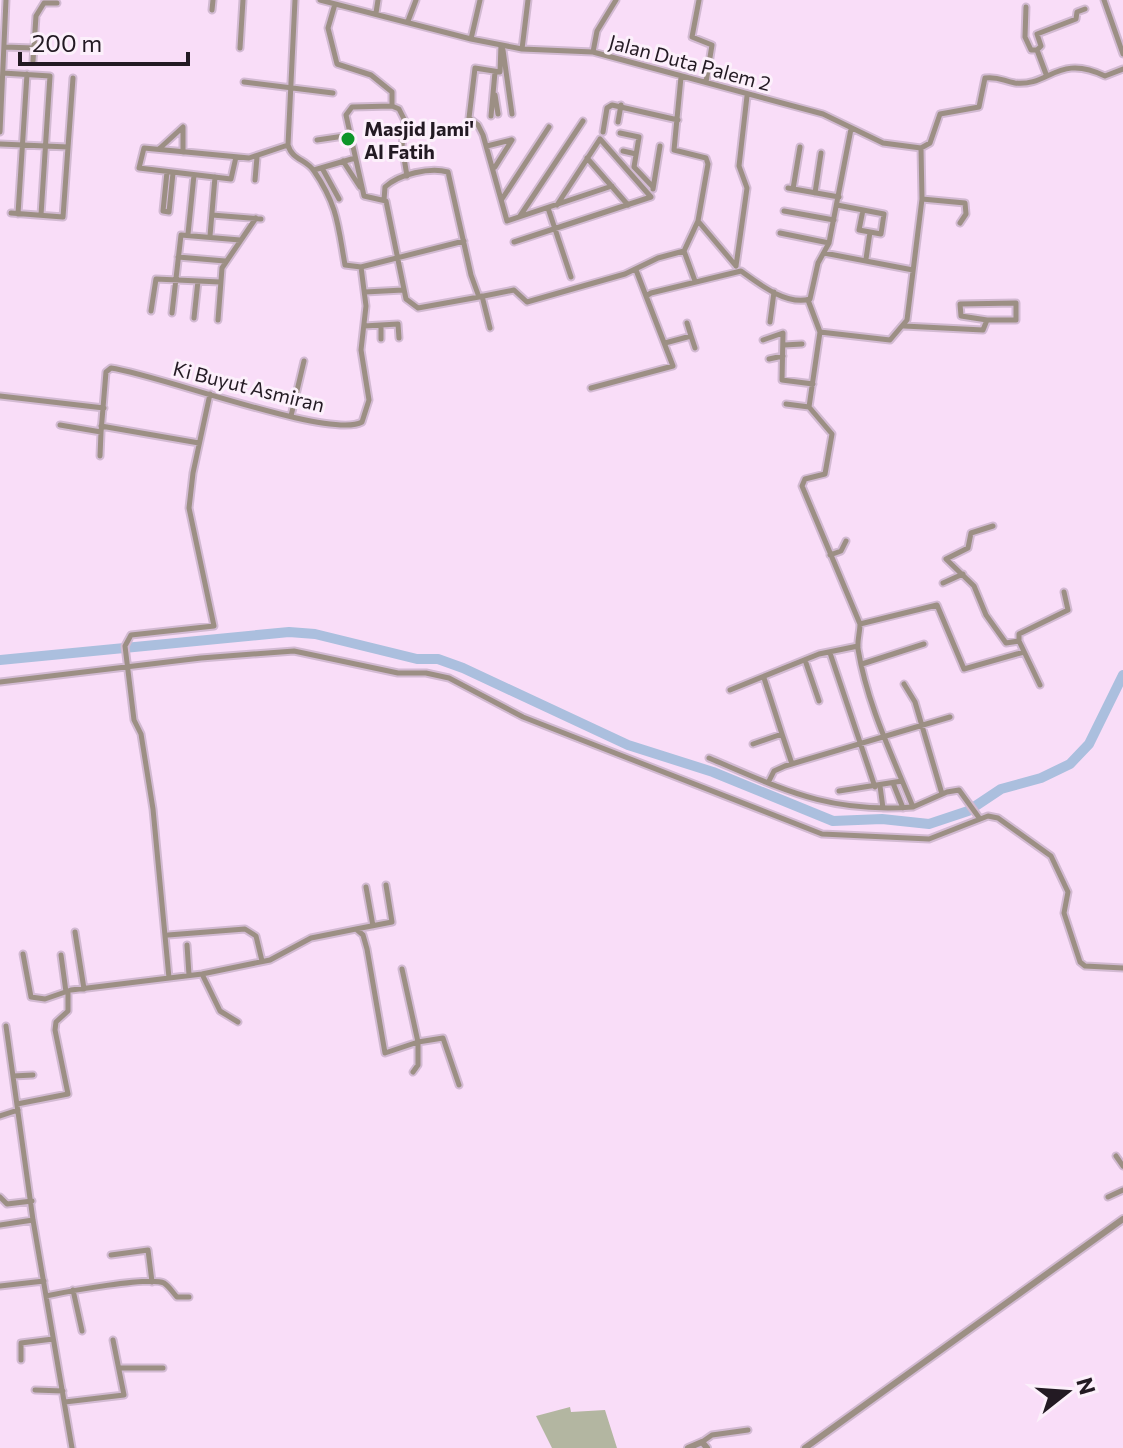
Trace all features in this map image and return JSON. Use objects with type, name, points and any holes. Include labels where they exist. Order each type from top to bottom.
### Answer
[{"type":"street","points":[[0,132],[6,0]]},
{"type":"street","points":[[212,10],[213,0]]},
{"type":"street","points":[[240,48],[243,0]]},
{"type":"street","points":[[236,157],[232,178],[139,169],[143,149],[257,157],[288,145],[295,0]]},
{"type":"street","name":"Jalan Duta Palem 2","points":[[320,0],[335,4],[349,3],[471,39],[522,49],[593,52],[747,96],[823,114],[883,143],[921,148]]},
{"type":"street","points":[[376,13],[378,0]]},
{"type":"street","points":[[408,21],[416,0]]},
{"type":"street","points":[[471,39],[480,0]]},
{"type":"street","points":[[522,49],[528,0]]},
{"type":"street","points":[[593,52],[597,31],[613,11],[616,0]]},
{"type":"street","points":[[699,0],[692,37],[712,45],[706,82]]},
{"type":"street","points":[[1104,0],[1123,54]]},
{"type":"street","points":[[33,61],[38,10],[44,3],[57,3]]},
{"type":"street","points":[[335,4],[328,28],[337,64],[371,75],[390,89],[392,105]]},
{"type":"street","points":[[1026,7],[1027,43],[1030,49],[1037,50]]},
{"type":"street","points":[[1037,50],[1041,46],[1037,34],[1076,19],[1077,12],[1085,9]]},
{"type":"street","points":[[502,45],[500,72],[475,68],[469,118],[478,125],[487,146],[507,221],[612,186]]},
{"type":"street","points":[[502,45],[512,114]]},
{"type":"street","points":[[4,47],[34,48]]},
{"type":"street","points":[[1037,50],[1046,74]]},
{"type":"street","points":[[820,332],[890,340],[904,326],[922,199],[921,148],[930,143],[940,114],[977,109],[982,81],[1000,77],[1014,83],[1081,66],[1108,76],[1123,69]]},
{"type":"street","points":[[494,115],[495,72]]},
{"type":"street","points":[[3,73],[50,76],[41,216]]},
{"type":"street","points":[[27,74],[14,214],[63,217],[73,78]]},
{"type":"street","points":[[681,77],[675,152],[708,160],[698,221],[684,251],[695,281]]},
{"type":"street","points":[[244,82],[333,93]]},
{"type":"street","points":[[736,269],[747,188],[739,166],[747,96]]},
{"type":"street","points":[[362,191],[346,115],[349,108],[392,105],[399,109],[405,121],[402,149],[407,176]]},
{"type":"street","points":[[603,132],[607,108],[621,105],[678,120]]},
{"type":"street","points":[[618,122],[621,105]]},
{"type":"street","points":[[520,217],[583,121]]},
{"type":"street","points":[[158,149],[183,127],[183,152]]},
{"type":"street","points":[[502,200],[549,127]]},
{"type":"street","points":[[646,296],[736,269],[774,292],[800,301],[808,300],[812,296],[818,263],[829,243],[851,129]]},
{"type":"street","points":[[620,133],[639,137],[634,167],[653,187]]},
{"type":"street","points":[[317,140],[351,135]]},
{"type":"street","points":[[557,205],[600,139],[651,197]]},
{"type":"street","points":[[487,146],[512,140],[494,168]]},
{"type":"street","points":[[0,144],[68,147]]},
{"type":"street","name":"Ki Buyut Asmiran","points":[[100,456],[106,372],[111,368],[291,416],[345,426],[362,422],[369,400],[361,350],[365,292],[361,267],[345,265],[338,214],[314,170],[293,156],[288,145]]},
{"type":"street","points":[[651,197],[660,146]]},
{"type":"street","points":[[800,147],[790,189],[839,197]]},
{"type":"street","points":[[623,151],[636,154]]},
{"type":"street","points":[[815,193],[821,153]]},
{"type":"street","points":[[255,180],[257,157]]},
{"type":"street","points":[[314,170],[355,158]]},
{"type":"street","points":[[587,158],[628,205]]},
{"type":"street","points":[[343,161],[366,198],[384,200]]},
{"type":"street","points":[[322,168],[339,199]]},
{"type":"street","points":[[490,328],[480,296],[464,241],[448,172],[407,176],[387,185],[384,200],[403,290],[408,303],[418,308],[480,296],[514,290],[527,302],[636,270],[658,258],[684,251]]},
{"type":"street","points":[[170,173],[169,212],[163,211],[170,173]]},
{"type":"street","points":[[188,234],[194,175]]},
{"type":"street","points":[[210,236],[215,177]]},
{"type":"street","points":[[514,242],[651,197]]},
{"type":"street","points":[[922,199],[965,203],[966,214],[960,223]]},
{"type":"street","points":[[837,205],[884,214],[881,234],[859,230],[863,210]]},
{"type":"street","points":[[548,208],[571,277]]},
{"type":"street","points":[[784,211],[834,220]]},
{"type":"street","points":[[212,215],[258,218],[225,261],[220,282],[218,320]]},
{"type":"street","points":[[698,221],[736,269]]},
{"type":"street","points":[[866,259],[870,232]]},
{"type":"street","points":[[780,233],[829,243]]},
{"type":"street","points":[[172,313],[180,236],[188,234],[240,240]]},
{"type":"street","points":[[361,267],[464,241]]},
{"type":"street","points":[[824,253],[913,270]]},
{"type":"street","points":[[178,257],[225,261]]},
{"type":"street","points":[[591,388],[672,367],[636,270]]},
{"type":"street","points":[[151,311],[155,279],[220,282]]},
{"type":"street","points":[[194,318],[198,281]]},
{"type":"street","points":[[365,292],[403,290]]},
{"type":"street","points":[[770,322],[774,292]]},
{"type":"street","points":[[808,300],[820,332],[809,407]]},
{"type":"street","points":[[1016,303],[1015,320],[987,320],[961,316],[960,304],[1016,303]]},
{"type":"street","points":[[904,326],[982,330],[987,320]]},
{"type":"street","points":[[687,323],[695,348]]},
{"type":"street","points":[[364,326],[398,324],[399,338]]},
{"type":"street","points":[[381,325],[381,339]]},
{"type":"street","points":[[763,340],[783,333],[782,380],[813,384]]},
{"type":"street","points":[[665,343],[691,336]]},
{"type":"street","points":[[784,345],[802,344]]},
{"type":"street","points":[[769,359],[784,356]]},
{"type":"street","points":[[291,416],[304,361]]},
{"type":"street","points":[[773,377],[782,375]]},
{"type":"street","points":[[169,978],[168,935],[147,771],[125,663],[125,646],[131,635],[214,626],[189,508],[210,394]]},
{"type":"street","points":[[0,396],[104,408]]},
{"type":"street","points":[[786,404],[809,407],[832,434],[826,472],[802,483],[860,624],[858,646],[882,736],[913,807]]},
{"type":"street","points":[[60,425],[199,443]]},
{"type":"street","points":[[993,526],[970,533],[968,548],[947,557],[948,563],[964,573],[1006,643],[1019,641]]},
{"type":"street","points":[[830,555],[841,551],[846,541]]},
{"type":"street","points":[[943,583],[964,573]]},
{"type":"street","points":[[1040,685],[1019,641],[1019,634],[1068,610],[1064,592]]},
{"type":"street","points":[[860,624],[937,605],[963,668],[1024,652]]},
{"type":"street","points":[[862,664],[924,644]]},
{"type":"street","points":[[730,690],[805,660],[858,646]]},
{"type":"street","points":[[0,682],[125,663],[284,651],[398,673],[439,675],[523,717],[822,834],[929,839],[979,816],[1005,821],[1051,856],[1068,892],[1064,913],[1082,963],[1123,968]]},
{"type":"street","points":[[830,653],[883,808]]},
{"type":"street","points":[[805,660],[819,701]]},
{"type":"street","points":[[764,678],[792,764]]},
{"type":"street","points":[[904,684],[915,702],[942,794]]},
{"type":"street","points":[[768,783],[774,771],[792,764],[950,717]]},
{"type":"street","points":[[753,744],[782,734]]},
{"type":"street","points":[[709,758],[815,802],[841,807],[913,807],[959,790],[979,816]]},
{"type":"street","points":[[839,791],[902,781]]},
{"type":"street","points":[[893,783],[903,808]]},
{"type":"street","points":[[23,954],[33,998],[45,999],[84,989],[202,974],[262,961],[311,938],[392,922],[386,885]]},
{"type":"street","points":[[366,887],[373,926]]},
{"type":"street","points":[[168,935],[245,929],[256,936],[262,961]]},
{"type":"street","points":[[356,929],[363,935],[367,949],[385,1053],[418,1042],[445,1039],[459,1085]]},
{"type":"street","points":[[75,932],[84,989]]},
{"type":"street","points":[[187,945],[189,975]]},
{"type":"street","points":[[0,1116],[18,1107],[68,1094],[55,1030],[56,1022],[68,1011],[61,955]]},
{"type":"street","points":[[402,969],[418,1042],[418,1065],[413,1072]]},
{"type":"street","points":[[202,974],[220,1011],[238,1022]]},
{"type":"street","points":[[6,1026],[33,1220],[72,1448]]},
{"type":"street","points":[[13,1076],[33,1075]]},
{"type":"street","points":[[1116,1156],[1123,1166]]},
{"type":"street","points":[[1108,1197],[1123,1190]]},
{"type":"street","points":[[0,1197],[7,1204],[32,1201]]},
{"type":"street","points":[[805,1448],[1123,1219]]},
{"type":"street","points":[[0,1225],[33,1220]]},
{"type":"street","points":[[111,1255],[148,1250],[152,1282]]},
{"type":"street","points":[[0,1286],[44,1281]]},
{"type":"street","points":[[46,1296],[73,1290],[152,1282],[165,1284],[177,1297],[189,1297]]},
{"type":"street","points":[[73,1290],[82,1331]]},
{"type":"street","points":[[21,1360],[21,1343],[53,1339]]},
{"type":"street","points":[[65,1402],[123,1395],[113,1340]]},
{"type":"street","points":[[120,1368],[163,1368]]},
{"type":"street","points":[[35,1390],[63,1391]]},
{"type":"street","points":[[688,1448],[705,1445],[712,1435],[748,1430]]},
{"type":"green space","points":[[570,1407],[571,1412],[605,1410],[617,1448],[552,1448],[536,1416]]},
{"type":"waterway","points":[[0,660],[289,632],[315,634],[417,659],[438,659],[463,668],[628,745],[713,772],[833,821],[882,819],[929,824],[968,811],[1001,789],[1041,778],[1070,764],[1089,744],[1123,675]]},
{"type":"place","name":"Masjid Jami' Al Fatih","points":[[348,139]]}]
